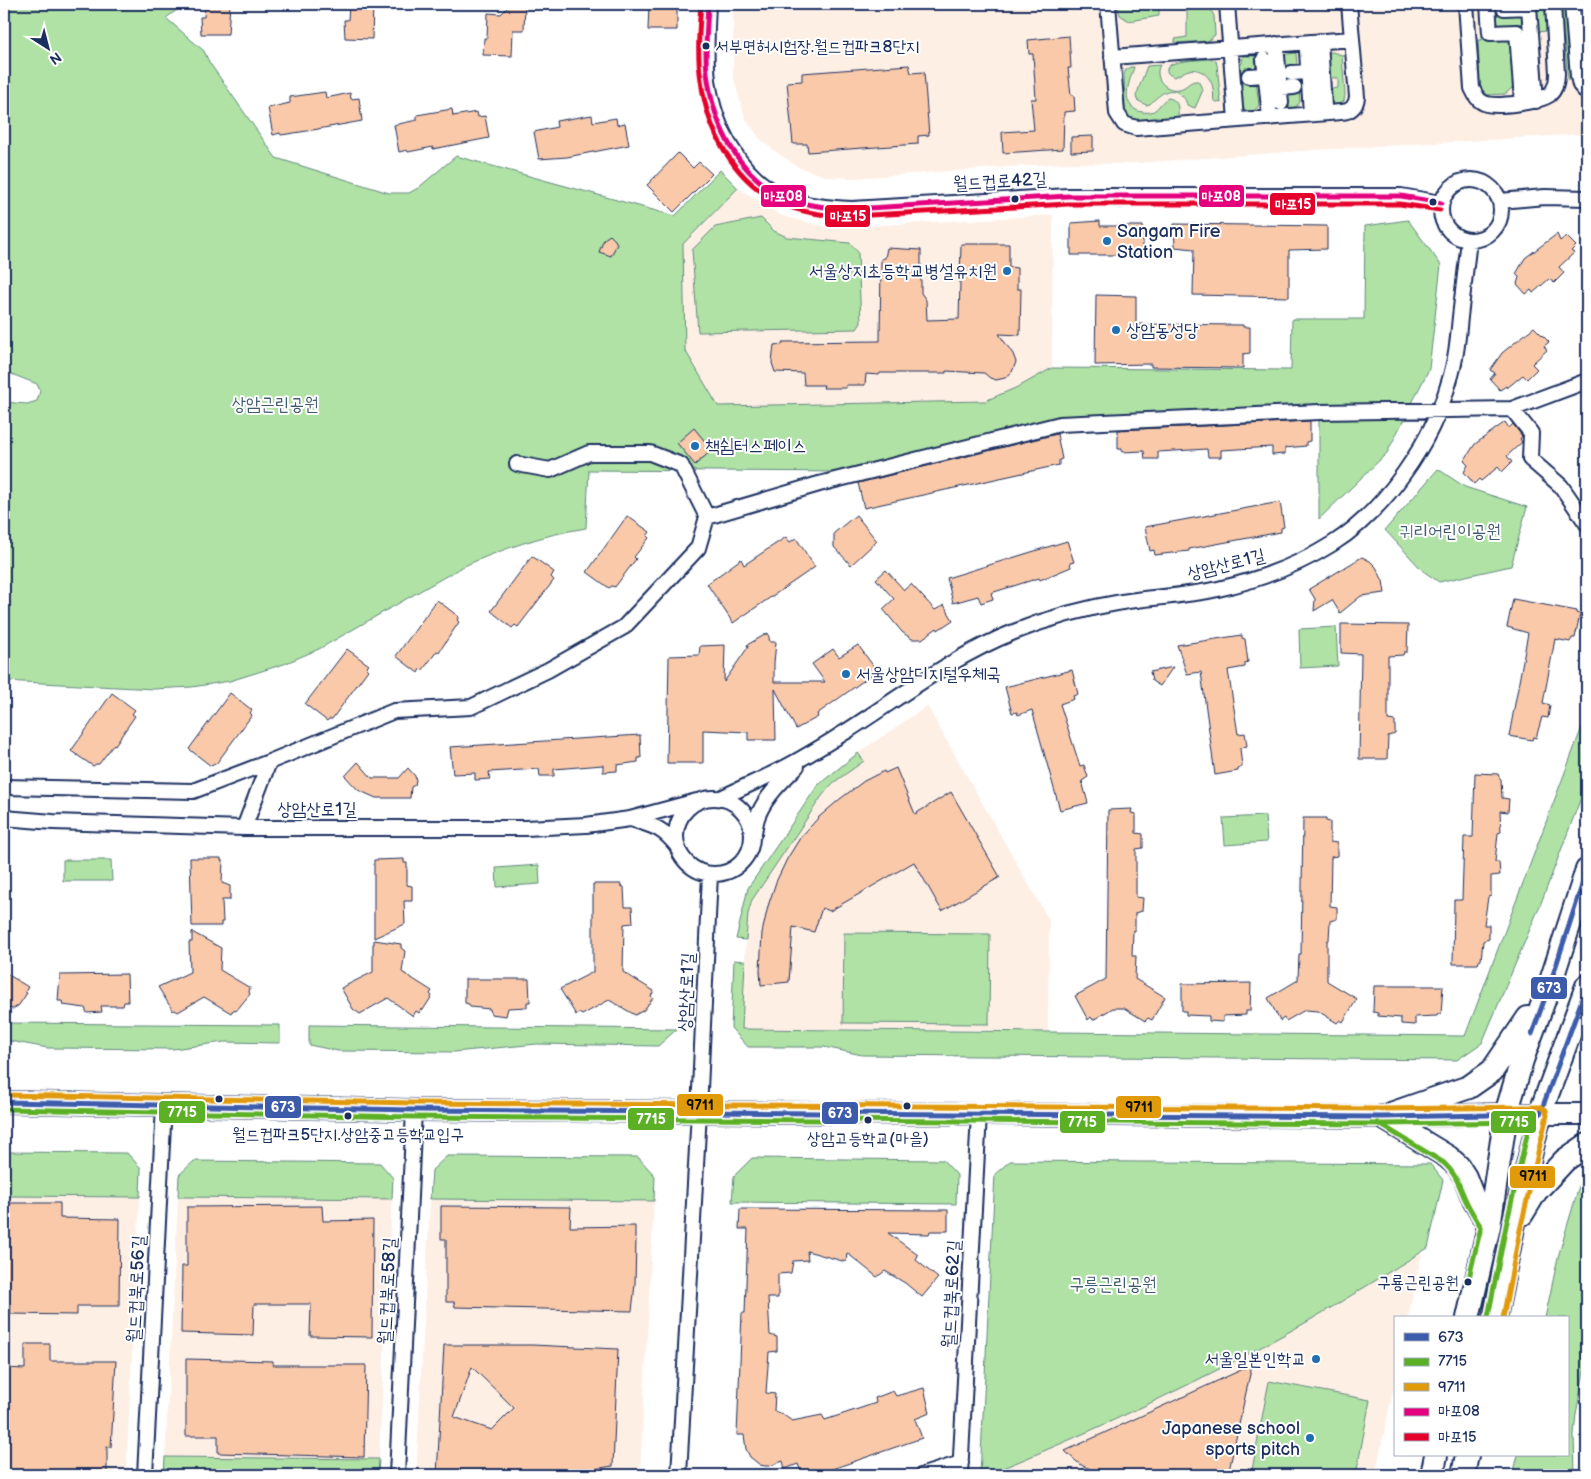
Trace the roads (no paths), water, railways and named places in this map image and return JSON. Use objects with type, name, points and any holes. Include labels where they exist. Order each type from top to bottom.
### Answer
[{"type":"main road","points":[[1468,1316],[1489,1226],[1506,1114],[1522,1060],[1551,981],[1587,870]]},
{"type":"main road","points":[[1382,1117],[1469,1086],[1492,1071],[1551,981]]},
{"type":"main road","points":[[1586,990],[1587,1031]]},
{"type":"main road","points":[[1495,1316],[1513,1228],[1540,1114],[1586,990]]},
{"type":"main road","points":[[4,1102],[414,1110],[1382,1117],[1587,1114]]},
{"type":"main road","points":[[1382,1117],[1448,1157],[1458,1166],[1489,1226]]},
{"type":"main road","points":[[1513,1228],[1536,1191],[1565,1160],[1587,1145]]},
{"type":"main road","points":[[1432,1475],[1436,1456]]},
{"type":"main road","points":[[1463,1475],[1467,1456]]},
{"type":"street","name":"월드컵로42길","points":[[708,4],[708,80],[720,126],[739,160],[751,174],[782,196],[802,203],[825,208],[852,209],[1050,196],[1401,196],[1441,203]]},
{"type":"street","points":[[1108,4],[1117,114],[1130,127],[1136,128],[1346,112],[1354,106],[1357,97],[1349,4]]},
{"type":"street","points":[[1227,4],[1236,120]]},
{"type":"street","points":[[1466,4],[1472,88],[1477,98],[1485,104],[1536,101],[1549,94],[1556,84],[1553,4]]},
{"type":"street","points":[[1488,4],[1490,33],[1517,32],[1522,102]]},
{"type":"street","points":[[1504,4],[1504,8],[1529,7],[1536,101]]},
{"type":"street","points":[[1572,4],[1580,85],[1587,93]]},
{"type":"street","points":[[1112,57],[1352,39]]},
{"type":"street","points":[[1320,42],[1329,85],[1324,107]]},
{"type":"street","points":[[1276,44],[1288,83],[1281,103]]},
{"type":"street","points":[[1307,51],[1311,114]]},
{"type":"street","points":[[1576,56],[1587,66]]},
{"type":"street","points":[[1264,59],[1270,118]]},
{"type":"street","points":[[1288,83],[1309,72]]},
{"type":"street","points":[[1249,76],[1266,75]]},
{"type":"street","points":[[1468,179],[1484,182],[1491,186],[1498,194],[1500,201],[1502,212],[1496,227],[1488,235],[1480,239],[1458,238],[1450,232],[1442,220],[1441,203],[1449,189],[1457,182],[1468,179]]},
{"type":"street","points":[[1500,201],[1545,197],[1587,198]]},
{"type":"street","name":"상암산로1길","points":[[813,752],[939,669],[1012,633],[1051,618],[1086,609],[1122,602],[1217,590],[1260,578],[1299,563],[1333,544],[1357,525],[1386,496],[1407,469],[1425,441],[1440,410],[1450,381],[1457,348],[1469,240]]},
{"type":"street","points":[[707,517],[819,484],[1060,424],[1320,412],[1512,409],[1587,382]]},
{"type":"street","points":[[1512,409],[1531,433],[1530,459],[1561,486],[1587,524]]},
{"type":"street","points":[[4,787],[193,791],[270,762],[394,711],[470,707],[548,670],[624,627],[698,548],[707,517],[681,465],[650,453],[589,453],[550,470],[517,464]]},
{"type":"street","points":[[721,798],[813,752]]},
{"type":"street","points":[[630,819],[655,826],[668,834],[677,846],[682,858],[696,870],[710,874],[732,870],[743,862],[750,850],[758,814],[768,798],[783,780],[813,752]]},
{"type":"street","points":[[244,828],[270,762]]},
{"type":"street","points":[[677,846],[678,823],[684,812],[697,801],[707,798],[721,798],[731,801],[742,809],[750,820],[753,836]]},
{"type":"street","name":"상암산로1길","points":[[4,818],[53,822],[244,828],[526,828],[586,825],[630,819],[697,801]]},
{"type":"street","name":"상암산로1길","points":[[679,1475],[710,874]]},
{"type":"street","name":"월드컵북로56길","points":[[145,1475],[164,1105]]},
{"type":"street","name":"월드컵북로58길","points":[[397,1475],[414,1110]]},
{"type":"street","name":"월드컵북로62길","points":[[960,1469],[979,1114]]},
{"type":"street","points":[[923,1475],[960,1469]]},
{"type":"place","name":"서부면허시험장.월드컵파크8단지","points":[[706,46]]},
{"type":"place","name":"Sangam Fire Station","points":[[1107,241]]},
{"type":"place","name":"서울상지초등학교병설유치원","points":[[1007,271]]},
{"type":"place","name":"상암동성당","points":[[1116,330]]},
{"type":"place","name":"책쉼터스페이스","points":[[695,446]]},
{"type":"place","name":"서울상암디지털우체국","points":[[846,674]]},
{"type":"place","name":"월드컵파크5단지.상암중고등학교입구","points":[[348,1116]]},
{"type":"place","name":"상암고등학교(마을)","points":[[868,1120]]},
{"type":"place","name":"구룡근린공원","points":[[1468,1282]]},
{"type":"place","name":"서울일본인학교","points":[[1316,1359]]},
{"type":"place","name":"Japanese school sports pitch","points":[[1310,1438]]},
{"type":"park label","name":"상암근린공원","points":[[275,404]]},
{"type":"park label","name":"귀리어린이공원","points":[[1450,531]]},
{"type":"park label","name":"구릉근린공원","points":[[1113,1284]]}]
